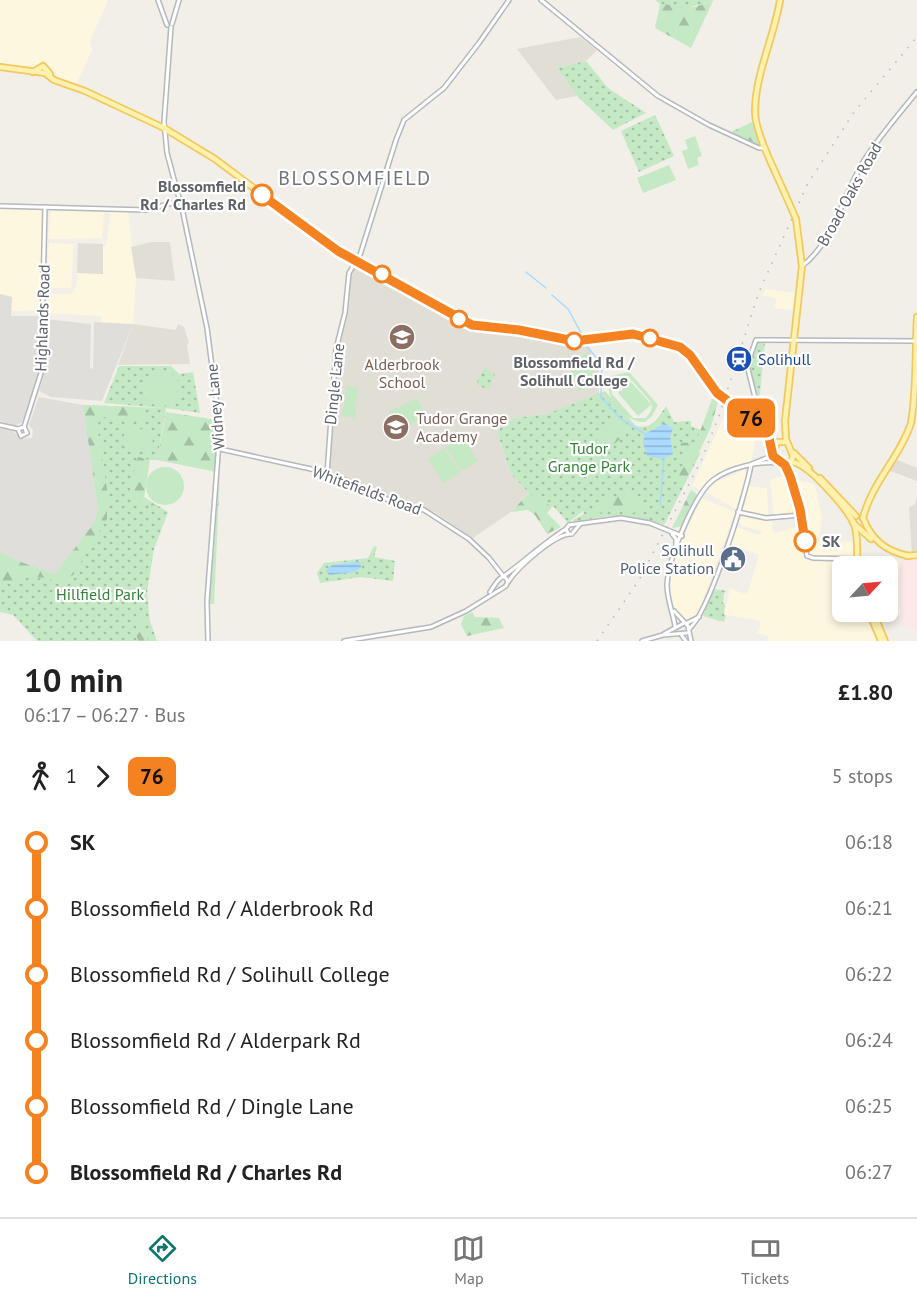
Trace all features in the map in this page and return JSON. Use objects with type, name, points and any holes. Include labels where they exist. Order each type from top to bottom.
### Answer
[{"type":"main road","points":[[773,450],[782,436],[785,421],[802,266],[796,219],[765,147],[755,115],[767,47],[780,0]]},
{"type":"main road","points":[[0,67],[30,73],[43,71],[59,82],[164,128],[215,159],[356,262],[472,325],[519,330],[574,341],[633,334],[673,344],[690,355],[717,393],[761,427],[769,438],[775,458],[782,463],[796,462],[819,480],[857,525],[890,554],[917,555]]},
{"type":"main road","points":[[909,556],[885,549],[869,531],[864,519],[866,506],[874,487],[912,422],[916,394],[917,317]]},
{"type":"main road","points":[[785,421],[787,442],[792,451],[857,516],[864,519]]},
{"type":"main road","points":[[769,438],[787,442]]},
{"type":"main road","points":[[790,462],[792,451]]},
{"type":"main road","points":[[857,556],[857,516],[866,506]]},
{"type":"main road","points":[[857,525],[864,519]]},
{"type":"main road","points":[[857,525],[859,538],[857,556]]},
{"type":"main road","points":[[859,538],[864,535],[870,538]]},
{"type":"main road","points":[[876,622],[882,641]]},
{"type":"street","points":[[158,0],[162,15],[170,24],[179,0]]},
{"type":"street","name":"Dingle Lane","points":[[327,474],[336,349],[345,313],[349,273],[356,262],[404,120],[441,91],[479,44],[509,0]]},
{"type":"street","points":[[541,0],[658,96],[709,125],[759,148],[765,147]]},
{"type":"street","name":"Widney Lane","points":[[170,24],[164,119],[165,138],[178,196],[176,203],[182,210],[207,328],[220,448],[208,593],[208,641]]},
{"type":"street","name":"Broad Oaks Road","points":[[802,266],[822,246],[851,185],[874,146],[917,92]]},
{"type":"street","points":[[156,124],[164,119]]},
{"type":"street","points":[[165,138],[171,134],[179,137]]},
{"type":"street","points":[[0,206],[146,210],[176,203]]},
{"type":"street","name":"Highlands Road","points":[[24,427],[41,373],[45,207]]},
{"type":"street","points":[[761,427],[747,364],[753,342],[759,339],[916,340]]},
{"type":"street","points":[[0,425],[18,429],[24,427],[27,431],[23,436],[18,434],[18,429]]},
{"type":"street","name":"Whitefields Road","points":[[220,448],[327,474],[373,495],[431,513],[469,538],[508,582]]},
{"type":"street","points":[[674,554],[704,491],[720,475],[769,457],[773,450]]},
{"type":"street","points":[[750,473],[757,466],[771,462]]},
{"type":"street","points":[[790,462],[789,472],[801,515],[807,556],[832,558]]},
{"type":"street","points":[[751,465],[782,463],[789,472]]},
{"type":"street","points":[[682,636],[700,616],[738,512],[751,465]]},
{"type":"street","points":[[743,468],[750,473]]},
{"type":"street","points":[[738,512],[766,518],[801,515]]},
{"type":"street","points":[[344,641],[431,627],[466,611],[504,587],[544,547],[572,525],[621,518],[678,532],[685,528]]},
{"type":"street","points":[[487,596],[504,577],[550,538],[567,531],[575,531],[584,522]]},
{"type":"street","points":[[572,525],[575,531]]},
{"type":"street","points":[[667,529],[682,536]]},
{"type":"street","points":[[667,529],[676,539],[667,584],[676,634]]},
{"type":"street","name":"Whitefields Road","points":[[495,566],[499,582]]},
{"type":"street","points":[[499,582],[504,587]]},
{"type":"street","points":[[671,606],[685,624],[688,641]]},
{"type":"street","points":[[663,635],[700,616]]},
{"type":"street","points":[[642,641],[676,634],[688,641]]},
{"type":"shaded area","points":[[0,0],[108,0],[90,41],[92,50],[76,85],[59,79],[46,63],[31,68],[0,64]]},
{"type":"shaded area","points":[[580,37],[597,50],[586,61],[557,68],[577,96],[556,100],[517,49]]},
{"type":"shaded area","points":[[0,209],[41,210],[43,214],[41,308],[39,310],[12,311],[12,297],[0,294]]},
{"type":"shaded area","points":[[51,210],[104,212],[102,238],[50,239],[48,237]]},
{"type":"shaded area","points":[[111,211],[128,212],[136,278],[133,324],[101,323],[101,316],[47,313],[47,294],[72,294],[77,285],[77,273],[103,274],[103,246],[106,246]]},
{"type":"shaded area","points":[[151,242],[170,242],[175,281],[136,278],[131,247]]},
{"type":"shaded area","points":[[49,243],[74,244],[71,288],[45,288]]},
{"type":"shaded area","points":[[78,243],[103,244],[103,274],[77,273]]},
{"type":"shaded area","points":[[361,267],[468,329],[527,333],[562,343],[586,344],[599,367],[599,394],[547,414],[514,418],[497,431],[511,474],[529,493],[511,512],[473,538],[434,512],[374,493],[328,472],[338,353],[348,313],[351,271]]},
{"type":"shaded area","points":[[765,289],[795,293],[793,310],[774,308],[777,299],[763,295]]},
{"type":"shaded area","points":[[0,294],[12,297],[11,316],[39,316],[42,320],[40,372],[22,422],[15,426],[0,421]]},
{"type":"shaded area","points":[[46,319],[91,324],[90,369],[93,368],[94,322],[133,324],[102,401],[51,397],[39,391],[44,373]]},
{"type":"shaded area","points":[[133,324],[176,330],[178,324],[184,327],[189,343],[187,344],[190,364],[118,365]]},
{"type":"shaded area","points":[[39,397],[83,405],[98,508],[95,522],[55,574],[0,552],[0,428],[13,431],[21,439],[32,438],[33,430],[29,425]]},
{"type":"shaded area","points":[[729,406],[758,429],[751,461],[720,472],[711,478],[702,490],[692,486]]},
{"type":"shaded area","points":[[895,459],[917,468],[917,481],[888,470]]},
{"type":"shaded area","points":[[744,470],[748,474],[736,509],[706,492],[714,483]]},
{"type":"shaded area","points":[[786,474],[797,513],[774,516],[770,480]]},
{"type":"shaded area","points":[[798,480],[815,485],[822,519],[818,540],[855,542],[853,556],[817,556],[808,553],[804,529],[808,527]]},
{"type":"shaded area","points":[[748,486],[767,488],[768,515],[742,511]]},
{"type":"shaded area","points":[[917,496],[917,553],[912,554],[909,507],[915,504]]},
{"type":"shaded area","points":[[702,498],[735,512],[698,614],[686,620],[680,617],[671,602],[671,574],[673,560]]},
{"type":"shaded area","points":[[743,515],[752,519],[772,519],[773,533],[800,526],[803,551],[808,559],[832,561],[832,622],[871,622],[879,641],[767,641],[769,636],[757,633],[761,624],[758,620],[724,615],[730,588],[744,594],[748,592],[759,555],[730,544],[736,527],[759,535],[762,531],[742,526],[739,522]]},
{"type":"shaded area","points":[[917,558],[917,629],[901,626],[900,560]]},
{"type":"shaded area","points":[[898,560],[900,560],[900,615],[898,615]]},
{"type":"green space","points":[[655,0],[715,0],[677,8]]},
{"type":"green space","points":[[713,1],[691,48],[655,28],[660,4],[694,7]]},
{"type":"green space","points":[[586,61],[608,88],[646,113],[613,130],[577,96],[557,68]]},
{"type":"green space","points":[[655,115],[674,156],[639,172],[621,131]]},
{"type":"green space","points":[[752,122],[755,124],[762,144],[759,146],[729,133]]},
{"type":"green space","points":[[695,136],[702,156],[697,158],[699,165],[688,169],[682,151],[688,149],[685,140]]},
{"type":"green space","points":[[669,165],[676,180],[643,193],[637,178]]},
{"type":"green space","points":[[765,341],[759,403],[751,357],[756,342]]},
{"type":"green space","points":[[587,353],[598,384],[579,391],[567,360]]},
{"type":"green space","name":"Hillfield Park","points":[[119,366],[171,366],[179,374],[193,372],[200,413],[166,408],[157,460],[149,460],[144,497],[168,512],[154,549],[147,593],[150,621],[157,641],[37,641],[13,615],[0,612],[0,552],[55,574],[95,522],[98,508],[83,405],[163,408],[104,403]]},
{"type":"green space","points":[[484,368],[495,374],[488,390],[476,384]]},
{"type":"green space","points":[[160,370],[176,378],[180,385],[178,399],[172,404],[162,406],[149,403],[143,393],[146,379]]},
{"type":"green space","points":[[629,372],[658,405],[652,416],[645,422],[630,418],[616,406],[609,391],[612,376]],"holes":[[[619,376],[628,376],[651,404],[631,382],[618,393],[638,416],[652,404],[651,411],[646,418],[633,418],[612,394],[611,383]]]},
{"type":"green space","points":[[347,386],[358,388],[355,418],[342,416]]},
{"type":"green space","name":"Tudor Grange Park","points":[[605,391],[636,426],[650,425],[666,406],[674,422],[691,421],[691,426],[701,430],[696,442],[700,454],[664,525],[620,516],[608,516],[575,523],[573,520],[584,514],[583,511],[568,523],[554,507],[546,505],[529,493],[511,474],[497,431],[514,418],[547,414]]},
{"type":"green space","points":[[714,394],[719,397],[711,427],[684,484],[678,479],[686,454],[680,448],[681,443],[696,442]]},
{"type":"green space","points":[[417,398],[426,416],[398,430],[389,412]]},
{"type":"green space","points":[[83,405],[140,407],[144,419],[150,422],[102,417],[97,425],[107,489],[107,519],[73,575],[62,582],[33,577],[5,584],[0,583],[0,552],[55,574],[95,522],[98,508]]},
{"type":"green space","points":[[166,412],[217,420],[217,472],[157,460]]},
{"type":"green space","points":[[615,421],[626,427],[626,435],[603,452],[597,451],[593,444]]},
{"type":"green space","points":[[125,427],[154,431],[151,451],[123,446]]},
{"type":"green space","points":[[462,437],[478,461],[461,471],[446,447]]},
{"type":"green space","points":[[444,448],[460,472],[444,483],[428,459]]},
{"type":"green space","points":[[138,457],[150,460],[144,497],[167,514],[132,498],[130,487]]},
{"type":"green space","points":[[165,467],[178,473],[184,486],[178,499],[165,505],[152,499],[146,486],[152,473]]},
{"type":"green space","points":[[220,473],[214,604],[209,604]]},
{"type":"green space","points":[[691,490],[698,495],[683,526],[672,528]]},
{"type":"green space","points":[[636,491],[644,515],[610,510],[593,517],[590,516],[603,502]]},
{"type":"green space","points":[[529,493],[552,507],[547,513],[561,527],[547,534],[535,515],[528,510],[511,512]]},
{"type":"green space","points":[[374,546],[377,547],[374,557],[395,561],[393,581],[361,577],[320,583],[317,573],[324,563],[368,558]]},
{"type":"green space","points":[[714,589],[727,591],[724,593],[723,603],[725,605],[724,615],[726,615],[724,622],[703,616]]},
{"type":"green space","points":[[136,612],[144,616],[148,641],[139,641],[137,638]]},
{"type":"green space","points":[[472,612],[475,617],[499,618],[504,628],[467,636],[461,624],[464,616]]},
{"type":"water","points":[[665,423],[673,429],[670,436],[673,454],[663,459],[647,456],[643,443],[645,434]]},
{"type":"water","points":[[360,562],[361,567],[354,572],[329,575],[326,571],[332,565]]},
{"type":"waterway","points":[[526,272],[546,288]]},
{"type":"waterway","points":[[552,295],[568,309],[584,338]]},
{"type":"waterway","points":[[586,345],[602,365],[601,397],[621,419],[645,434]]},
{"type":"waterway","points":[[660,505],[664,459]]},
{"type":"railway","points":[[597,641],[639,580],[701,461],[719,416],[759,292],[807,185],[854,112],[917,37]]},
{"type":"bus line","name":"76","points":[[262,195],[338,251],[472,325],[539,333],[574,341],[633,334],[668,342],[685,350],[717,393],[751,418],[769,438],[773,456],[785,465],[790,476],[800,509],[805,541]]},
{"type":"place","name":"Blossomfield Rd / Charles Rd","points":[[262,195]]},
{"type":"place","name":"Alderbrook School","points":[[402,337]]},
{"type":"place","name":"Blossomfield Rd / Solihull College","points":[[574,341]]},
{"type":"place","name":"Solihull","points":[[739,359]]},
{"type":"place","name":"Tudor Grange Academy","points":[[396,427]]},
{"type":"place","name":"SK","points":[[805,541]]},
{"type":"place","name":"Solihull Police Station","points":[[733,559]]},
{"type":"district","name":"BLOSSOMFIELD","points":[[355,178]]}]
